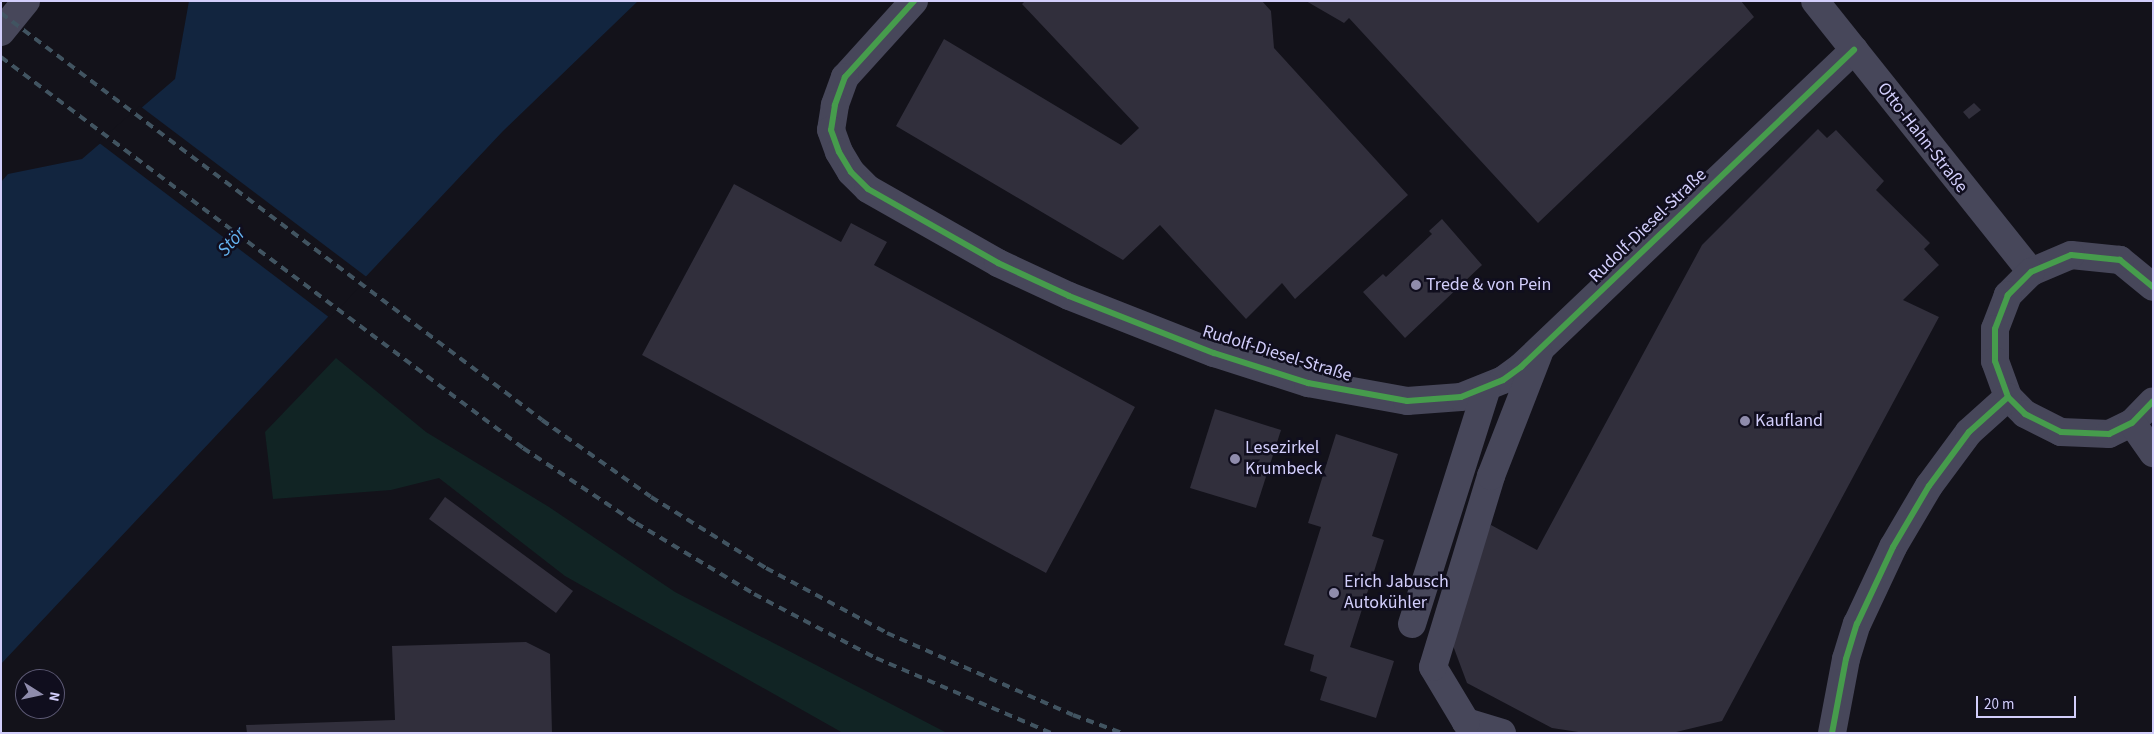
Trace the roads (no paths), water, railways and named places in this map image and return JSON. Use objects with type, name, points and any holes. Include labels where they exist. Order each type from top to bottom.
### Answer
[{"type":"street","points":[[1,32],[26,1]]},
{"type":"street","name":"Rudolf-Diesel-Straße","points":[[914,1],[845,77],[831,130],[850,172],[868,189],[1030,280],[1214,353],[1344,392],[1416,401],[1461,397],[1503,380],[1539,351],[1854,50]]},
{"type":"street","name":"Otto-Hahn-Straße","points":[[1815,1],[2030,272]]},
{"type":"street","points":[[2148,275],[2103,256],[2071,255],[2030,272],[2008,295],[1995,329],[1995,361],[2008,397],[2025,414],[2061,432],[2109,434],[2132,423],[2153,401]]},
{"type":"street","points":[[1502,733],[1466,722],[1433,667],[1491,476],[1539,351]]},
{"type":"street","points":[[1412,624],[1487,388]]},
{"type":"street","points":[[1832,733],[1857,624],[1893,547],[1928,486],[1969,432],[2008,397]]},
{"type":"street","points":[[2132,423],[2153,453]]},
{"type":"water","name":"Stör","points":[[189,1],[638,1],[503,131],[1,664],[1,182],[8,174],[82,159],[175,79]]},
{"type":"railway","points":[[1,13],[542,420],[651,497],[766,568],[887,633],[1073,715],[1122,733]]},
{"type":"railway","points":[[1,57],[523,448],[636,523],[754,594],[876,658],[1051,733]]},
{"type":"place","name":"Trede & von Pein","points":[[1416,285]]},
{"type":"place","name":"Kaufland","points":[[1745,421]]},
{"type":"place","name":"Lesezirkel Krumbeck","points":[[1235,459]]},
{"type":"place","name":"Erich Jabusch Autokühler","points":[[1334,593]]}]
